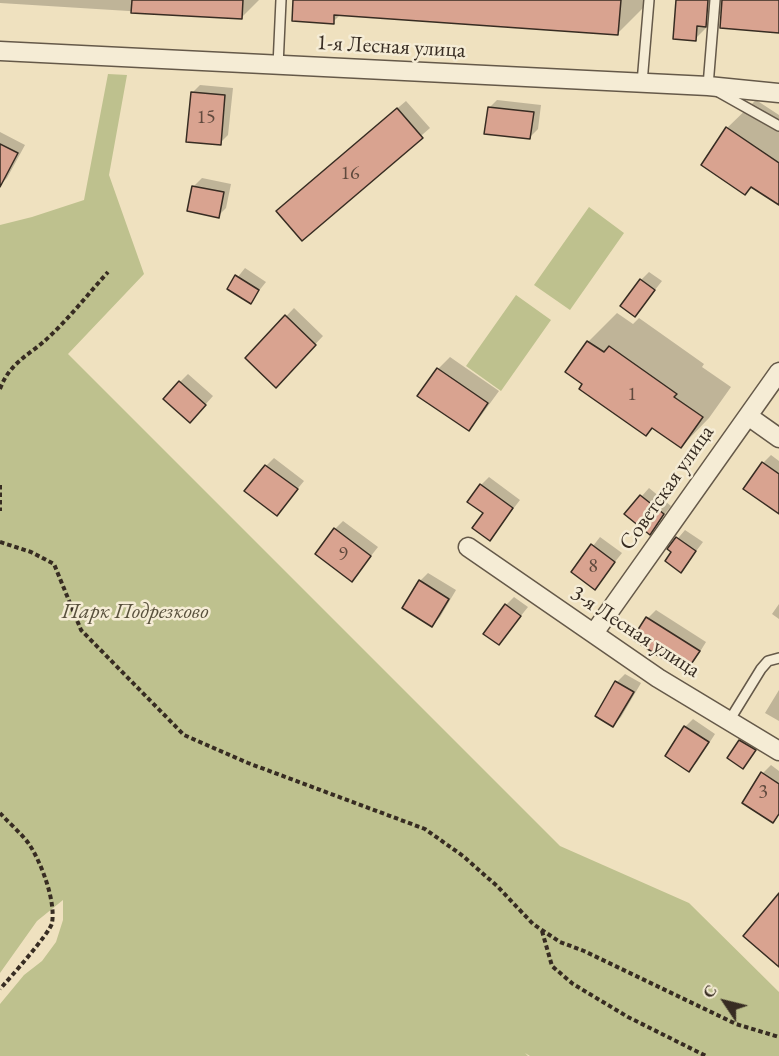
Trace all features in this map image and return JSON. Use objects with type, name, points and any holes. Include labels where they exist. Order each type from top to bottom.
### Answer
[{"type":"street","name":"1-я Лесная улица","points":[[0,51],[708,86],[779,93]]},
{"type":"street","name":"Советская улица","points":[[594,633],[779,372]]},
{"type":"street","points":[[748,416],[779,438]]},
{"type":"street","name":"3-я Лесная улица","points":[[468,547],[658,678],[779,750]]},
{"type":"lane","points":[[278,66],[281,0]]},
{"type":"lane","points":[[642,83],[649,0]]},
{"type":"lane","points":[[715,0],[708,86],[779,126]]},
{"type":"lane","points":[[729,721],[761,669],[768,661],[779,658]]},
{"type":"path","points":[[0,389],[15,363],[49,337],[108,272]]},
{"type":"path","points":[[0,484],[0,511]]},
{"type":"path","points":[[0,542],[31,552],[54,564],[81,630],[184,735],[248,763],[424,829],[463,856],[497,885],[533,924],[560,942],[584,951],[736,1024],[779,1037]]},
{"type":"path","points":[[0,813],[28,844],[45,878],[52,926],[0,989]]},
{"type":"path","points":[[542,930],[552,966],[573,984],[628,1017],[706,1056]]},
{"type":"green space","name":"Парк Подрезково","points":[[108,74],[127,75],[109,175],[144,274],[68,354],[560,846],[689,903],[779,992],[779,1056],[530,1056],[525,1053],[528,1056],[0,1056],[0,1004],[24,975],[42,961],[56,942],[63,920],[63,900],[37,921],[0,973],[0,225],[84,200]]},
{"type":"green space","points":[[589,207],[624,233],[570,310],[534,285]]},
{"type":"green space","points":[[516,295],[551,320],[501,391],[466,366]]},
{"type":"building","points":[[132,0],[243,0],[242,19],[131,13]]},
{"type":"building","points":[[293,0],[621,0],[618,35],[334,15],[334,24],[292,21]]},
{"type":"building","points":[[676,0],[708,0],[706,27],[697,26],[696,41],[673,39]]},
{"type":"building","points":[[722,0],[779,0],[779,33],[720,28]]},
{"type":"building","points":[[191,92],[225,95],[221,145],[186,142]]},
{"type":"building","points":[[488,107],[534,112],[530,139],[484,134]]},
{"type":"building","points":[[397,108],[423,138],[302,241],[276,211]]},
{"type":"building","points":[[726,127],[779,163],[779,205],[751,187],[745,195],[701,165]]},
{"type":"building","points":[[0,144],[18,153],[0,187]]},
{"type":"building","points":[[192,186],[224,192],[219,218],[187,211]]},
{"type":"building","points":[[235,275],[259,290],[251,304],[227,289]]},
{"type":"building","points":[[640,279],[655,290],[635,317],[620,306]]},
{"type":"building","points":[[285,315],[316,345],[276,388],[245,358]]},
{"type":"building","points":[[587,341],[604,352],[609,346],[677,394],[674,397],[703,417],[681,448],[652,428],[646,436],[579,389],[582,384],[565,372]]},
{"type":"building","points":[[437,368],[488,403],[469,431],[417,396]]},
{"type":"building","points":[[179,381],[206,405],[190,423],[163,399]]},
{"type":"building","points":[[762,462],[779,474],[779,514],[743,489]]},
{"type":"building","points":[[265,465],[298,489],[277,516],[244,491]]},
{"type":"building","points":[[480,484],[513,508],[490,541],[472,528],[483,513],[467,502]]},
{"type":"building","points":[[640,495],[664,514],[650,535],[624,514]]},
{"type":"building","points":[[334,528],[371,556],[352,582],[315,554]]},
{"type":"building","points":[[676,537],[696,551],[681,573],[665,561],[671,552],[667,549]]},
{"type":"building","points":[[591,544],[615,562],[595,590],[571,572]]},
{"type":"building","points":[[419,580],[449,599],[432,627],[402,608]]},
{"type":"building","points":[[505,604],[521,616],[499,645],[483,634]]},
{"type":"building","points":[[646,617],[700,651],[685,673],[632,639]]},
{"type":"building","points":[[615,681],[634,692],[613,727],[595,716]]},
{"type":"building","points":[[684,726],[709,742],[689,772],[665,756]]},
{"type":"building","points":[[739,740],[756,750],[743,769],[727,758]]},
{"type":"building","points":[[761,772],[779,784],[779,814],[773,823],[742,803]]},
{"type":"building","points":[[779,893],[779,967],[743,936]]}]
